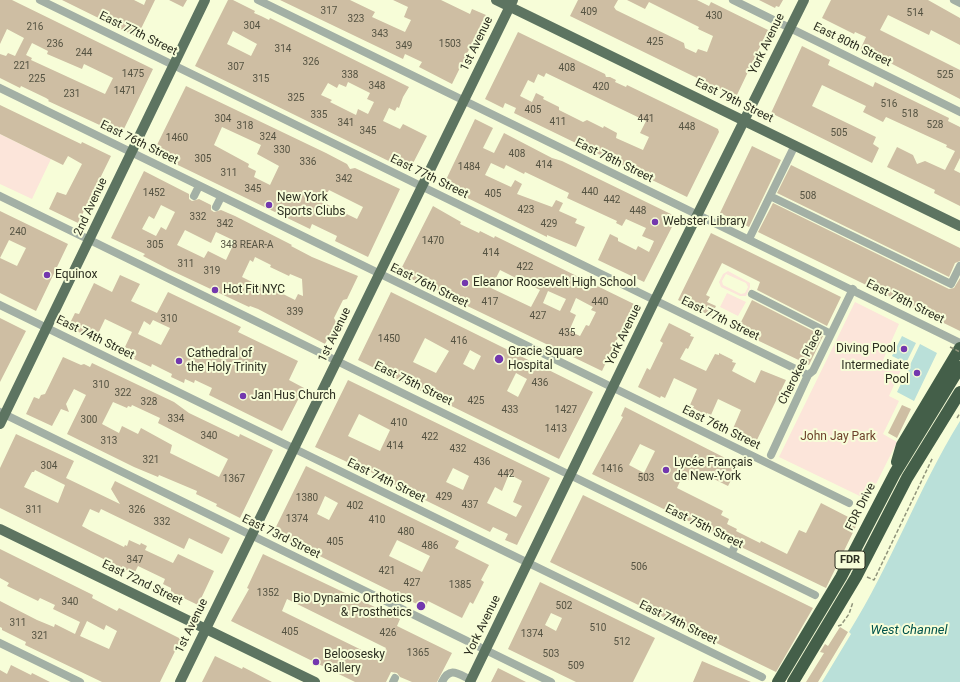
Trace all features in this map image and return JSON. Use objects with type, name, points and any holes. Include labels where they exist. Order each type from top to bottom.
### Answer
[{"type":"highway","points":[[895,473],[902,445],[955,347]]},
{"type":"highway","name":"FDR Drive","points":[[778,682],[841,577],[895,473],[960,367]]},
{"type":"highway","name":"FDR","points":[[793,682],[856,577],[906,478],[960,392]]},
{"type":"main road","name":"2nd Avenue","points":[[0,424],[2,413],[48,328],[130,152],[205,0]]},
{"type":"main road","name":"East 79th Street","points":[[496,0],[512,3],[744,120],[960,226]]},
{"type":"main road","name":"York Avenue","points":[[470,681],[655,300],[804,0]]},
{"type":"main road","name":"1st Avenue","points":[[180,682],[512,3]]},
{"type":"main road","name":"East 72nd Street","points":[[0,528],[315,682]]},
{"type":"street","name":"East 77th Street","points":[[40,0],[808,375]]},
{"type":"street","name":"East 78th Street","points":[[258,0],[853,289],[960,343]]},
{"type":"street","name":"East 80th Street","points":[[733,0],[960,112]]},
{"type":"street","points":[[954,0],[960,3]]},
{"type":"street","name":"East 76th Street","points":[[0,88],[849,503]]},
{"type":"street","points":[[749,239],[795,145]]},
{"type":"street","points":[[194,196],[199,186]]},
{"type":"street","name":"East 75th Street","points":[[0,196],[815,595]]},
{"type":"street","points":[[770,196],[951,284],[960,266]]},
{"type":"street","points":[[216,207],[221,197]]},
{"type":"street","name":"Cherokee Place","points":[[771,455],[808,375],[813,371],[853,289]]},
{"type":"street","points":[[752,294],[831,334]]},
{"type":"street","name":"East 74th Street","points":[[0,305],[762,678]]},
{"type":"street","name":"East 73rd Street","points":[[2,413],[551,682]]},
{"type":"street","points":[[731,554],[736,544]]},
{"type":"street","points":[[0,643],[80,682]]},
{"type":"street","points":[[442,682],[445,676],[450,672],[455,672],[470,681]]},
{"type":"path","points":[[955,347],[960,352]]},
{"type":"green space","points":[[0,134],[51,159],[32,199],[0,184]]},
{"type":"green space","points":[[728,271],[750,283],[746,296],[740,296],[721,287],[719,282],[723,274]],"holes":[[[726,274],[746,283],[748,287],[745,293],[741,294],[723,285],[722,281]]]},
{"type":"green space","points":[[727,293],[746,302],[738,316],[720,307]]},
{"type":"green space","name":"John Jay Park","points":[[855,302],[899,324],[883,360],[901,370],[889,396],[899,401],[883,434],[897,442],[868,500],[779,457]]},
{"type":"water","name":"Diving Pool","points":[[902,336],[916,343],[906,363],[892,356]]},
{"type":"water","name":"Intermediate Pool","points":[[920,344],[937,353],[914,401],[897,392]]},
{"type":"water","name":"West Channel","points":[[960,421],[960,682],[822,682],[851,634],[849,632],[878,580],[931,473]]},
{"type":"building","points":[[0,0],[12,0],[153,69],[121,135],[48,101],[49,100],[46,98],[21,86],[20,88],[0,78],[0,54],[6,56],[8,53],[15,56],[24,38],[7,29],[0,44]],"holes":[[[32,43],[48,51],[47,54],[82,69],[84,64],[113,78],[105,94],[31,60],[32,58],[26,55]]]},
{"type":"building","points":[[62,0],[134,0],[144,5],[146,0],[155,0],[137,37]]},
{"type":"building","points":[[169,0],[187,0],[183,7]]},
{"type":"building","points":[[228,0],[233,0],[255,11],[254,13],[269,20],[270,18],[409,87],[399,108],[397,107],[395,111],[389,108],[383,121],[400,129],[403,124],[427,136],[409,171],[195,66]],"holes":[[[233,31],[257,44],[251,56],[227,44]],[[348,82],[370,93],[367,99],[374,102],[368,114],[358,109],[356,115],[330,102],[332,100],[321,95],[328,83],[337,88],[339,84],[346,87]]]},
{"type":"building","points":[[280,0],[350,0],[375,12],[372,17],[405,32],[411,20],[404,17],[408,7],[393,0],[441,0],[470,14],[472,9],[486,15],[452,84],[419,67],[422,62],[405,54],[403,59]]},
{"type":"building","points":[[578,0],[618,0],[614,7],[616,10],[684,43],[685,48],[696,53],[698,49],[707,52],[713,36],[698,29],[699,27],[649,2],[645,9],[627,0],[697,0],[709,6],[711,2],[768,30],[736,97],[570,16]]},
{"type":"building","points":[[759,0],[783,0],[779,7],[776,6],[775,8]]},
{"type":"building","points":[[831,0],[928,0],[960,18],[960,45],[931,30],[929,35],[888,15],[880,30],[960,70],[960,99],[869,52],[868,54],[860,50],[866,37],[855,32],[854,34],[822,18]]},
{"type":"building","points":[[518,32],[605,74],[606,77],[616,80],[615,82],[626,87],[627,85],[718,129],[719,132],[687,197],[514,113],[516,108],[505,103],[503,108],[485,99]],"holes":[[[546,73],[646,121],[640,133],[649,137],[643,150],[616,138],[617,133],[604,126],[603,128],[587,120],[583,122],[559,110],[559,107],[543,99],[544,97],[536,93],[532,102],[520,96],[528,80],[534,83],[538,74],[544,77]]]},
{"type":"building","points":[[802,46],[830,60],[828,65],[873,87],[875,82],[949,118],[948,121],[960,127],[960,158],[954,170],[960,173],[960,206],[934,193],[935,190],[887,167],[897,147],[913,155],[917,164],[925,161],[945,170],[955,151],[946,147],[947,145],[886,117],[883,122],[863,112],[866,106],[822,85],[812,106],[876,137],[873,144],[879,148],[872,163],[771,113]]},
{"type":"building","points":[[186,86],[326,153],[347,164],[350,169],[355,168],[400,189],[368,257],[335,241],[337,236],[312,224],[310,229],[153,153]],"holes":[[[222,127],[261,145],[257,154],[279,166],[270,185],[254,177],[256,171],[248,167],[249,164],[214,145]],[[329,190],[363,207],[357,219],[322,202]]]},
{"type":"building","points":[[0,105],[81,144],[82,142],[111,156],[78,223],[49,209],[57,192],[66,195],[82,164],[68,156],[63,165],[0,134]]},
{"type":"building","points":[[475,119],[493,128],[483,148],[494,153],[504,133],[552,158],[562,161],[677,217],[644,282],[598,260],[610,234],[618,238],[618,241],[636,250],[638,246],[649,252],[654,241],[642,236],[646,228],[626,219],[622,226],[616,223],[617,221],[567,198],[569,193],[525,172],[524,174],[506,165],[504,169],[491,163],[485,175],[511,187],[515,180],[522,184],[517,194],[552,207],[556,200],[563,203],[559,211],[577,219],[575,223],[585,227],[576,247],[547,235],[547,237],[443,186]]},
{"type":"building","points":[[752,146],[781,160],[749,227],[720,213]]},
{"type":"building","points":[[791,165],[960,248],[960,261],[955,263],[949,277],[777,193]]},
{"type":"building","points":[[144,171],[189,194],[189,199],[192,201],[199,199],[211,205],[211,210],[214,212],[221,210],[235,216],[312,257],[358,276],[347,299],[343,300],[334,318],[336,322],[325,344],[258,309],[249,307],[168,269],[143,256],[145,254],[111,238]],"holes":[[[161,205],[175,212],[166,230],[161,227],[156,236],[142,229],[149,216],[154,219]],[[185,230],[211,243],[216,232],[235,241],[226,260],[208,251],[204,258],[177,245]],[[255,257],[271,265],[270,267],[289,276],[290,274],[302,279],[303,296],[298,294],[295,300],[261,283],[260,286],[242,277],[250,260],[253,262]]]},
{"type":"building","points":[[773,203],[949,289],[954,288],[960,278],[960,331],[758,232]]},
{"type":"building","points":[[433,206],[461,222],[460,224],[479,233],[480,231],[494,238],[495,236],[634,304],[602,371],[399,273]],"holes":[[[500,270],[540,290],[531,307],[491,288]],[[548,291],[566,299],[560,311],[543,303]],[[576,298],[593,307],[591,310],[596,312],[589,326],[586,325],[580,336],[569,331],[576,315],[570,312]]]},
{"type":"building","points":[[0,211],[68,244],[36,311],[0,293],[0,258]],"holes":[[[9,240],[26,248],[17,266],[0,258]]]},
{"type":"building","points":[[711,233],[841,297],[827,326],[757,290],[760,282],[722,263],[706,295],[710,297],[707,302],[716,306],[711,316],[678,300]]},
{"type":"building","points":[[120,275],[140,284],[131,301],[157,313],[168,292],[241,327],[238,332],[298,361],[289,380],[304,388],[282,431],[209,395],[212,388],[195,380],[194,383],[185,379],[184,383],[171,377],[172,374],[152,364],[151,367],[134,359],[135,357],[128,354],[130,350],[125,347],[132,332],[105,319],[95,340],[68,327],[75,313],[79,314],[94,283],[112,292]],"holes":[[[153,320],[170,328],[161,345],[138,334],[144,321],[150,325]]]},
{"type":"building","points":[[391,292],[593,392],[559,459],[358,360]],"holes":[[[425,338],[449,351],[436,373],[413,362]],[[470,350],[481,356],[474,370],[463,364]],[[516,373],[527,379],[518,397],[507,391]]]},
{"type":"building","points":[[752,300],[823,336],[809,365],[734,329],[738,320],[741,322]]},
{"type":"building","points":[[0,318],[26,331],[0,382]]},
{"type":"building","points":[[669,323],[694,337],[688,349],[686,348],[680,359],[706,371],[715,354],[719,355],[719,353],[736,363],[732,371],[755,383],[761,370],[786,380],[755,444],[734,434],[735,432],[732,431],[741,410],[718,399],[711,415],[707,413],[706,415],[693,408],[694,406],[690,405],[697,389],[674,378],[665,398],[661,396],[660,398],[638,387],[647,368],[650,370],[663,343],[660,341]]},
{"type":"building","points":[[63,357],[81,365],[84,364],[90,367],[92,363],[174,402],[189,413],[239,437],[240,434],[273,450],[240,518],[216,506],[217,504],[196,494],[197,491],[159,475],[158,477],[134,467],[67,434],[86,395],[74,389],[66,404],[69,412],[61,409],[52,426],[26,414],[34,397],[39,399],[41,395],[45,394]],"holes":[[[113,402],[127,408],[128,406],[131,407],[132,405],[160,418],[158,423],[228,459],[219,477],[170,453],[172,445],[141,428],[138,434],[122,426],[119,433],[102,424]]]},
{"type":"building","points":[[348,380],[550,478],[517,545],[505,540],[508,534],[493,527],[490,532],[376,476],[377,475],[315,447]],"holes":[[[359,414],[390,430],[380,451],[348,436]],[[453,468],[469,476],[463,490],[446,482]],[[509,474],[522,481],[513,502],[522,506],[516,517],[487,503],[495,487],[502,491]]]},
{"type":"building","points":[[902,405],[911,409],[897,438],[888,433]]},
{"type":"building","points":[[625,407],[739,465],[728,486],[696,470],[691,481],[682,477],[677,488],[723,511],[721,515],[729,519],[727,524],[737,529],[736,531],[760,543],[761,541],[787,554],[799,530],[806,533],[821,503],[858,522],[826,588],[741,547],[741,541],[738,539],[733,539],[731,542],[592,474],[623,417],[621,416]],"holes":[[[640,444],[655,451],[644,473],[629,465]]]},
{"type":"building","points":[[16,434],[74,461],[66,478],[120,504],[111,489],[115,481],[230,538],[222,554],[189,538],[184,549],[101,509],[99,513],[90,509],[82,526],[91,531],[124,547],[125,545],[127,546],[129,540],[140,545],[141,543],[147,546],[145,550],[173,563],[178,554],[214,571],[198,605],[171,592],[171,588],[163,584],[165,579],[138,566],[134,574],[0,508],[0,468]],"holes":[[[35,470],[65,485],[58,503],[24,487],[32,472]]]},
{"type":"building","points":[[306,466],[459,541],[455,548],[489,565],[481,580],[484,582],[473,604],[470,602],[462,618],[428,601],[425,608],[273,533]],"holes":[[[325,496],[338,503],[329,520],[317,514]],[[397,540],[430,556],[422,572],[389,556]]]},
{"type":"building","points":[[583,495],[813,608],[776,672],[550,562]]},
{"type":"building","points":[[0,549],[93,595],[92,598],[117,611],[119,608],[181,639],[160,682],[102,682],[25,645],[26,642],[2,630],[0,627],[0,601],[37,620],[54,627],[55,624],[75,634],[80,622],[53,609],[55,605],[40,598],[38,601],[7,586],[9,583],[0,578]],"holes":[[[87,621],[104,630],[106,625],[117,631],[109,649],[80,636]]]},
{"type":"building","points":[[263,554],[400,619],[397,626],[452,653],[437,682],[412,682],[400,677],[397,673],[391,672],[386,682],[355,682],[231,621],[249,589],[247,588]],"holes":[[[287,599],[386,648],[380,659],[282,611]]]},
{"type":"building","points":[[540,582],[655,638],[633,682],[576,682],[508,649]],"holes":[[[551,613],[562,618],[556,631],[545,625]]]},
{"type":"building","points":[[840,627],[848,632],[818,682],[806,682],[824,653],[820,652],[825,644],[828,646]]},
{"type":"building","points":[[215,656],[242,669],[243,667],[272,682],[202,682]]},
{"type":"building","points":[[702,661],[751,682],[693,682]]},
{"type":"building","points":[[11,665],[50,682],[0,682],[0,670],[7,674]]},
{"type":"building","points":[[498,668],[526,682],[491,682]]},
{"type":"place","name":"New York Sports Clubs","points":[[269,205]]},
{"type":"place","name":"Webster Library","points":[[655,222]]},
{"type":"place","name":"Equinox","points":[[47,275]]},
{"type":"place","name":"Eleanor Roosevelt High School","points":[[465,283]]},
{"type":"place","name":"Hot Fit NYC","points":[[215,290]]},
{"type":"place","name":"Diving Pool","points":[[904,349]]},
{"type":"place","name":"Gracie Square Hospital","points":[[499,359]]},
{"type":"place","name":"Cathedral of the Holy Trinity","points":[[179,361]]},
{"type":"place","name":"Intermediate Pool","points":[[917,373]]},
{"type":"place","name":"Jan Hus Church","points":[[243,396]]},
{"type":"place","name":"Lycée Français de New-York","points":[[666,470]]},
{"type":"place","name":"Bio Dynamic Orthotics & Prosthetics","points":[[421,606]]},
{"type":"place","name":"Beloosesky Gallery","points":[[316,662]]}]
